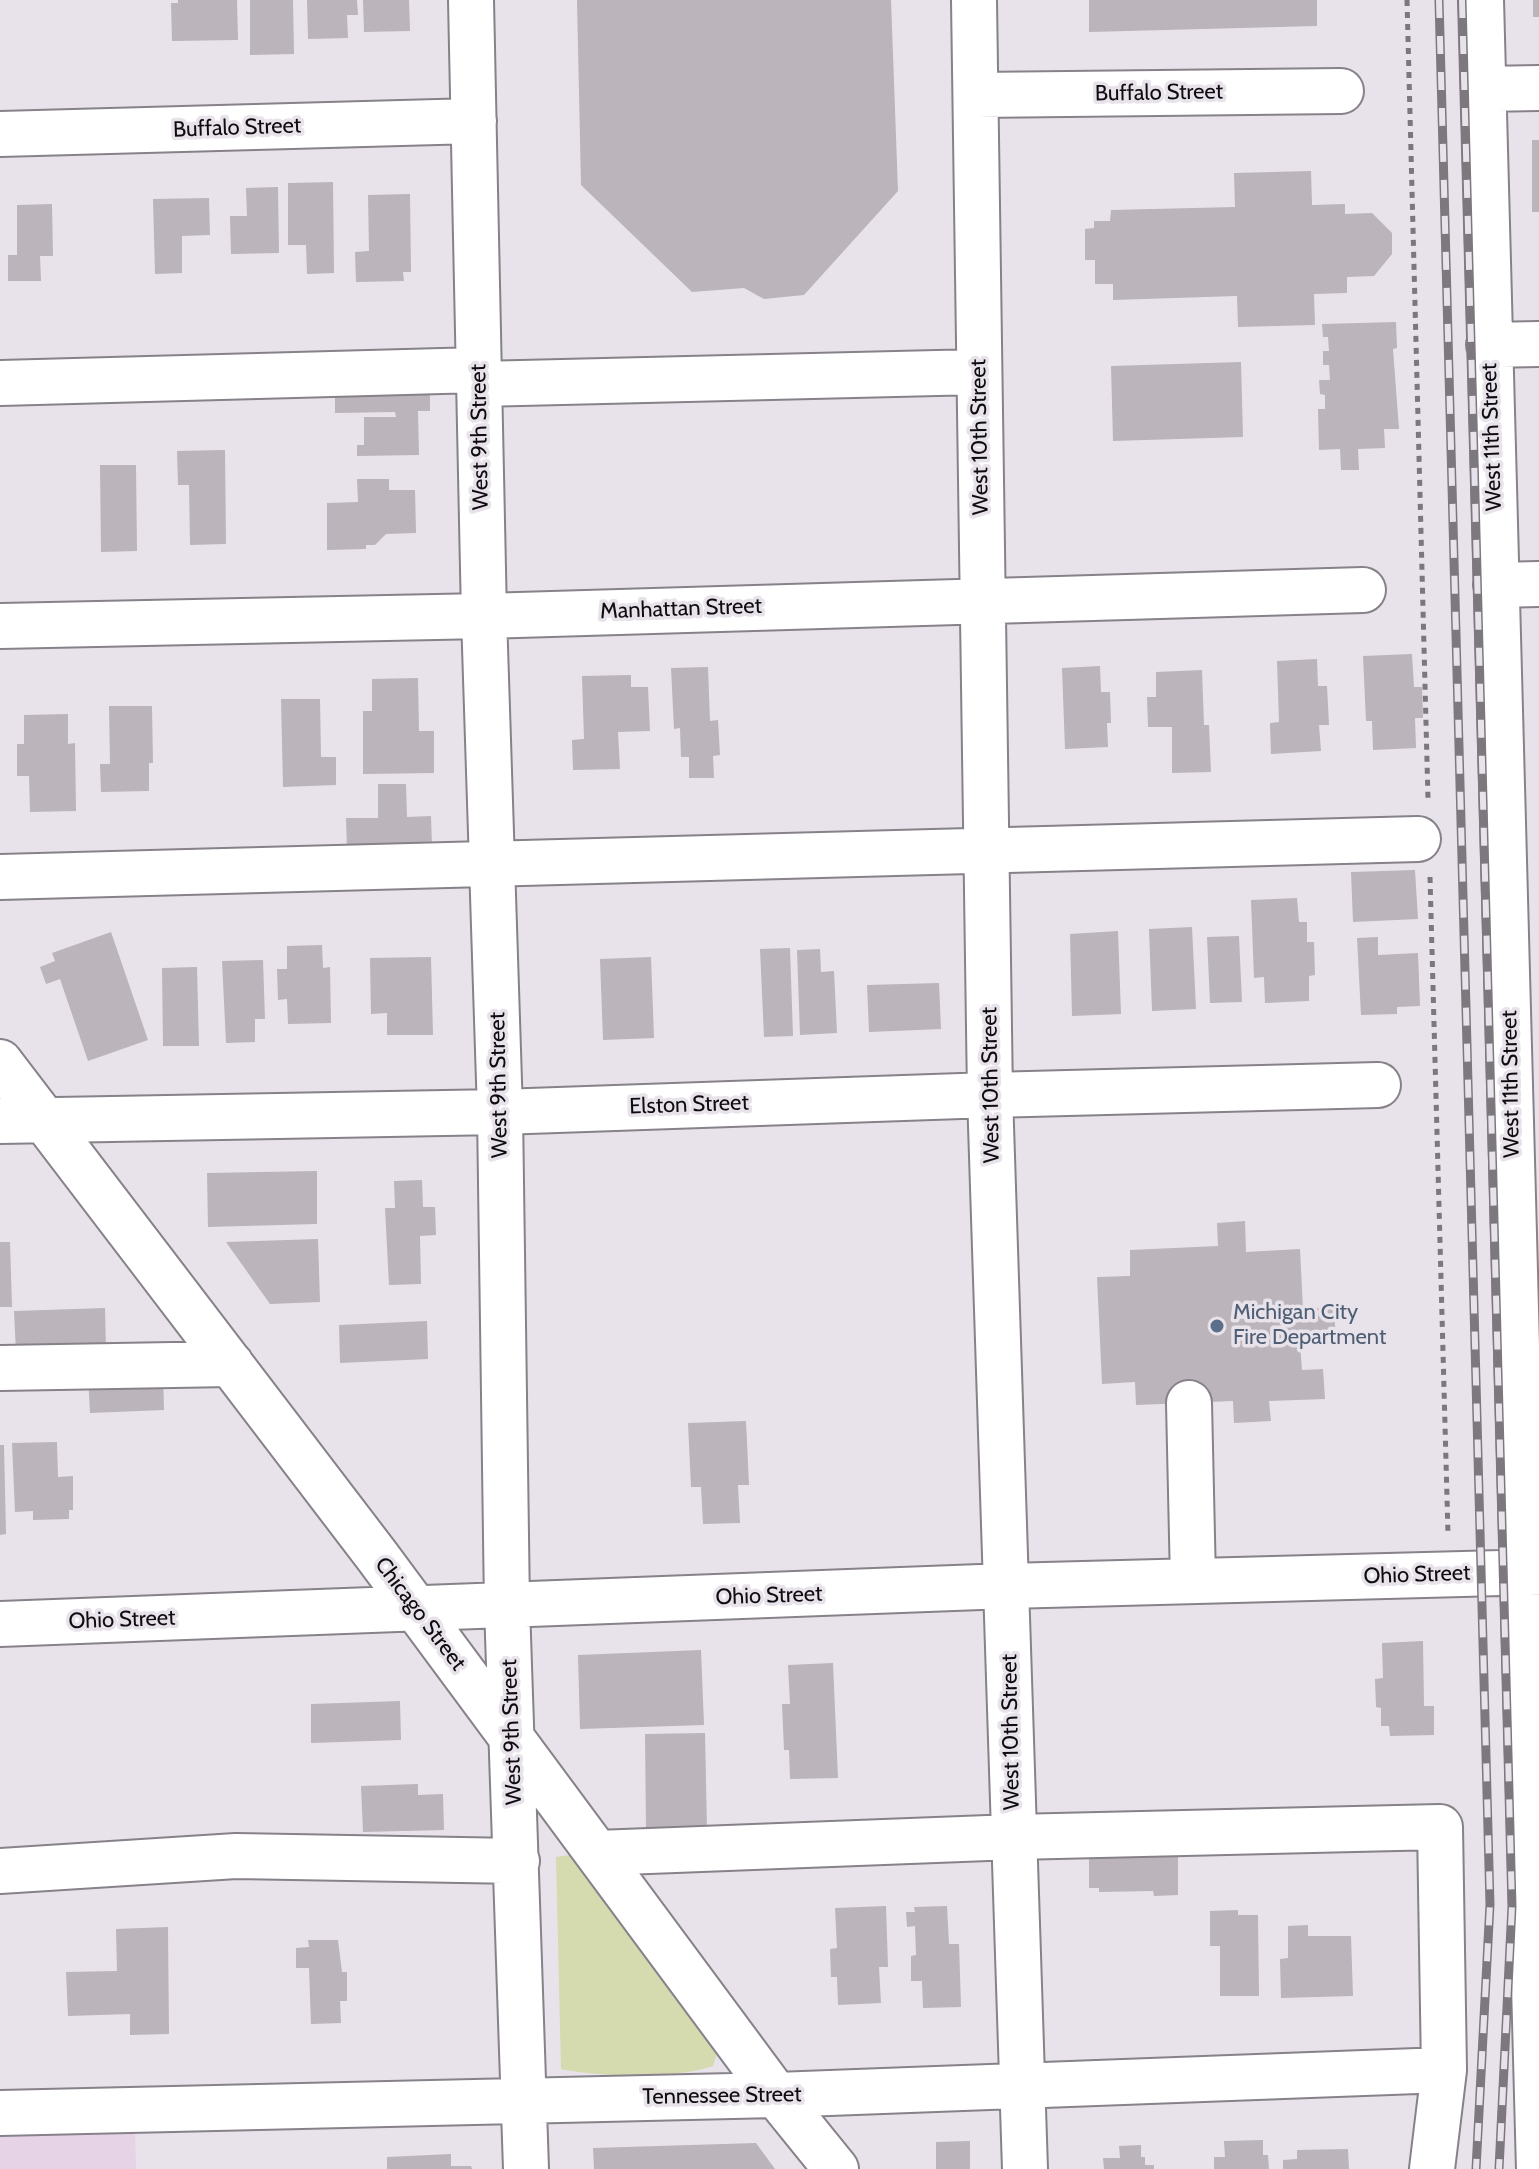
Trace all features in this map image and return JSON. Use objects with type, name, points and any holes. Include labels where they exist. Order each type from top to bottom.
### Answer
[{"type":"street","name":"West 9th Street","points":[[471,0],[484,616],[500,1112],[507,1606],[526,2169]]},
{"type":"street","name":"West 10th Street","points":[[974,0],[990,1095],[1025,2169]]},
{"type":"street","name":"West 11th Street","points":[[1481,0],[1496,585],[1521,835],[1539,2169]]},
{"type":"street","points":[[1484,89],[1539,88]]},
{"type":"street","name":"Buffalo Street","points":[[976,95],[1341,91]]},
{"type":"street","name":"Buffalo Street","points":[[0,134],[474,121]]},
{"type":"street","points":[[1489,345],[1539,344]]},
{"type":"street","points":[[0,383],[979,372]]},
{"type":"street","points":[[1496,585],[1539,584]]},
{"type":"street","name":"Manhattan Street","points":[[0,626],[484,616],[1363,590]]},
{"type":"street","points":[[0,877],[1425,839]]},
{"type":"street","name":"Chicago Street","points":[[0,1062],[417,1610],[776,2095],[836,2169]]},
{"type":"street","name":"Elston Street","points":[[0,1121],[500,1112],[1378,1085]]},
{"type":"street","points":[[0,1368],[231,1364]]},
{"type":"street","points":[[1189,1403],[1193,1581]]},
{"type":"street","name":"Ohio Street","points":[[0,1624],[1007,1586],[1530,1572]]},
{"type":"street","points":[[597,1853],[1014,1837],[1440,1827],[1444,2070],[1432,2169]]},
{"type":"street","points":[[0,1871],[236,1856],[517,1861]]},
{"type":"street","name":"Tennessee Street","points":[[0,2113],[1021,2088],[1444,2070]]},
{"type":"path","points":[[1407,0],[1425,839],[1448,1536]]},
{"type":"shaded area","points":[[135,2131],[136,2169],[0,2169],[0,2135]]},
{"type":"green space","points":[[570,1855],[703,2027],[718,2050],[713,2066],[679,2073],[637,2075],[561,2069],[556,1857]]},
{"type":"building","points":[[178,0],[237,0],[238,40],[172,41],[171,3],[178,3]]},
{"type":"building","points":[[250,0],[293,0],[294,54],[250,55]]},
{"type":"building","points":[[307,0],[357,0],[358,15],[347,15],[348,38],[308,39]]},
{"type":"building","points":[[363,0],[409,0],[410,31],[364,32]]},
{"type":"building","points":[[577,0],[891,0],[898,191],[804,295],[764,299],[744,288],[692,292],[581,185]]},
{"type":"building","points":[[1089,0],[1317,0],[1317,26],[1089,32]]},
{"type":"building","points":[[1533,0],[1539,0],[1539,17],[1533,17]]},
{"type":"building","points":[[1532,140],[1539,140],[1539,212],[1532,212]]},
{"type":"building","points":[[1311,171],[1312,205],[1345,204],[1345,214],[1372,213],[1392,233],[1392,254],[1374,276],[1347,277],[1347,293],[1314,294],[1315,325],[1238,327],[1237,296],[1113,300],[1113,284],[1095,284],[1095,260],[1085,260],[1085,229],[1094,228],[1094,221],[1110,221],[1111,210],[1235,207],[1234,173]]},
{"type":"building","points":[[333,182],[334,273],[307,274],[306,245],[288,245],[288,183]]},
{"type":"building","points":[[278,187],[279,253],[231,254],[230,216],[247,216],[246,188]]},
{"type":"building","points":[[410,194],[411,272],[403,272],[404,281],[356,282],[355,252],[369,251],[368,195]]},
{"type":"building","points":[[209,198],[210,235],[182,236],[182,273],[155,274],[153,199]]},
{"type":"building","points":[[52,204],[53,256],[40,256],[41,281],[8,281],[8,255],[17,255],[17,205]]},
{"type":"building","points":[[1396,322],[1397,348],[1393,349],[1399,429],[1384,429],[1385,448],[1358,449],[1359,470],[1341,470],[1340,449],[1319,450],[1318,409],[1325,409],[1325,395],[1320,394],[1319,380],[1330,380],[1329,365],[1323,365],[1323,351],[1329,351],[1328,337],[1323,337],[1322,324]]},
{"type":"building","points":[[1241,362],[1243,437],[1113,441],[1111,366]]},
{"type":"building","points":[[430,384],[430,411],[418,411],[419,455],[357,456],[357,445],[364,445],[364,417],[396,417],[395,412],[335,413],[335,386]]},
{"type":"building","points":[[225,450],[226,544],[190,545],[189,485],[178,485],[177,451]]},
{"type":"building","points":[[100,465],[136,465],[137,551],[101,552]]},
{"type":"building","points":[[357,479],[389,479],[389,490],[415,490],[416,533],[386,534],[375,545],[366,545],[366,549],[327,550],[327,503],[358,502]]},
{"type":"building","points":[[1412,654],[1414,687],[1422,687],[1423,718],[1415,718],[1416,748],[1373,750],[1372,721],[1366,721],[1363,656]]},
{"type":"building","points":[[1317,659],[1318,686],[1327,686],[1329,725],[1319,725],[1321,751],[1271,754],[1270,723],[1279,722],[1277,661]]},
{"type":"building","points":[[1100,666],[1101,692],[1110,692],[1108,747],[1065,749],[1062,668]]},
{"type":"building","points":[[708,667],[710,721],[718,720],[720,755],[713,756],[714,778],[689,778],[689,757],[681,757],[680,728],[674,729],[671,668]]},
{"type":"building","points":[[1202,670],[1204,725],[1209,725],[1211,772],[1172,773],[1172,727],[1148,727],[1147,697],[1156,697],[1156,672]]},
{"type":"building","points":[[631,675],[631,687],[648,687],[650,731],[618,732],[620,769],[573,770],[572,740],[584,739],[582,676]]},
{"type":"building","points":[[418,678],[419,731],[434,731],[434,773],[363,774],[363,711],[372,711],[372,679]]},
{"type":"building","points":[[281,699],[320,699],[321,757],[336,757],[336,785],[283,787]]},
{"type":"building","points":[[109,706],[152,706],[153,763],[149,763],[149,791],[101,792],[100,764],[110,764]]},
{"type":"building","points":[[68,714],[68,744],[75,743],[76,811],[30,812],[29,776],[17,776],[17,744],[24,744],[24,715]]},
{"type":"building","points":[[378,784],[406,784],[407,817],[431,816],[432,848],[347,851],[346,818],[378,818]]},
{"type":"building","points":[[1415,870],[1418,919],[1353,922],[1351,872]]},
{"type":"building","points":[[1297,898],[1299,922],[1307,922],[1307,942],[1314,942],[1315,975],[1309,976],[1309,1001],[1265,1003],[1264,977],[1254,978],[1251,900]]},
{"type":"building","points":[[1192,927],[1196,1009],[1152,1011],[1149,929]]},
{"type":"building","points":[[1118,931],[1121,1014],[1072,1016],[1070,934]]},
{"type":"building","points":[[111,932],[148,1040],[88,1061],[60,979],[46,984],[40,967],[55,961],[52,953]]},
{"type":"building","points":[[1239,936],[1242,1002],[1210,1003],[1207,937]]},
{"type":"building","points":[[1378,937],[1378,955],[1418,953],[1420,1006],[1397,1007],[1397,1014],[1361,1015],[1357,938]]},
{"type":"building","points":[[322,945],[323,968],[330,967],[331,1023],[288,1024],[287,999],[278,1000],[277,969],[287,969],[287,946]]},
{"type":"building","points":[[790,948],[793,1036],[764,1037],[760,949]]},
{"type":"building","points":[[820,949],[821,972],[834,971],[837,1033],[800,1035],[797,950]]},
{"type":"building","points":[[431,957],[433,1035],[387,1035],[387,1013],[371,1014],[370,958]]},
{"type":"building","points":[[651,957],[654,1038],[603,1040],[600,959]]},
{"type":"building","points":[[263,960],[265,1019],[255,1019],[255,1042],[226,1043],[222,961]]},
{"type":"building","points":[[197,967],[199,1046],[163,1046],[162,968]]},
{"type":"building","points":[[939,983],[941,1029],[869,1032],[867,985]]},
{"type":"building","points":[[317,1171],[317,1224],[208,1227],[207,1173]]},
{"type":"building","points":[[422,1180],[423,1207],[435,1207],[436,1235],[420,1236],[421,1284],[389,1285],[385,1208],[395,1208],[394,1181]]},
{"type":"building","name":"Michigan City Fire Department","points":[[1245,1221],[1246,1252],[1300,1249],[1303,1309],[1334,1307],[1336,1343],[1300,1344],[1302,1370],[1323,1369],[1325,1399],[1269,1401],[1271,1421],[1234,1423],[1233,1401],[1136,1405],[1135,1382],[1102,1384],[1097,1277],[1130,1276],[1130,1250],[1218,1246],[1217,1223]]},
{"type":"building","points":[[318,1239],[320,1302],[270,1304],[226,1242]]},
{"type":"building","points":[[0,1242],[10,1242],[12,1307],[0,1307]]},
{"type":"building","points":[[105,1308],[106,1350],[16,1353],[14,1311]]},
{"type":"building","points":[[427,1321],[428,1359],[340,1363],[339,1325]]},
{"type":"building","points":[[163,1373],[164,1410],[90,1413],[88,1375]]},
{"type":"building","points":[[746,1421],[749,1485],[738,1485],[740,1523],[703,1524],[701,1487],[691,1487],[688,1423]]},
{"type":"building","points":[[57,1442],[58,1477],[73,1476],[73,1510],[69,1510],[69,1519],[33,1520],[33,1511],[15,1512],[12,1443]]},
{"type":"building","points":[[0,1445],[4,1445],[6,1534],[0,1535]]},
{"type":"building","points":[[1423,1641],[1424,1706],[1434,1706],[1434,1735],[1390,1736],[1389,1726],[1381,1726],[1381,1708],[1376,1707],[1375,1679],[1383,1678],[1382,1643]]},
{"type":"building","points":[[701,1650],[704,1725],[580,1729],[578,1655]]},
{"type":"building","points":[[833,1663],[838,1778],[790,1779],[789,1750],[784,1750],[782,1704],[790,1704],[788,1665]]},
{"type":"building","points":[[400,1701],[401,1740],[311,1743],[311,1704]]},
{"type":"building","points":[[705,1733],[707,1829],[646,1830],[645,1734]]},
{"type":"building","points":[[418,1784],[418,1795],[443,1794],[444,1830],[363,1832],[361,1786]]},
{"type":"building","points":[[1178,1849],[1178,1895],[1154,1896],[1153,1891],[1099,1892],[1099,1888],[1089,1888],[1089,1855]]},
{"type":"building","points":[[886,1906],[888,1967],[879,1967],[881,2003],[838,2005],[837,1977],[831,1977],[830,1949],[837,1948],[835,1908]]},
{"type":"building","points":[[947,1906],[949,1944],[959,1944],[961,2007],[923,2008],[922,1981],[911,1981],[911,1956],[916,1955],[915,1926],[907,1927],[906,1912],[915,1912],[914,1907]]},
{"type":"building","points":[[1238,1910],[1238,1915],[1258,1915],[1259,1996],[1220,1996],[1220,1946],[1210,1946],[1210,1911]]},
{"type":"building","points":[[1308,1925],[1308,1936],[1351,1936],[1353,1996],[1281,1998],[1280,1959],[1288,1958],[1288,1926]]},
{"type":"building","points":[[168,1927],[169,2034],[130,2035],[130,2014],[68,2016],[66,1972],[117,1971],[116,1929]]},
{"type":"building","points":[[308,1940],[338,1940],[342,1972],[347,1972],[347,2001],[340,2001],[341,2023],[311,2024],[309,1968],[296,1968],[296,1948],[309,1947]]},
{"type":"building","points":[[1263,2140],[1263,2155],[1268,2155],[1269,2169],[1214,2169],[1214,2157],[1225,2157],[1224,2141]]},
{"type":"building","points":[[970,2141],[970,2169],[936,2169],[936,2142]]},
{"type":"building","points":[[756,2143],[775,2169],[594,2169],[593,2148]]},
{"type":"building","points":[[1141,2145],[1145,2165],[1154,2165],[1154,2169],[1104,2169],[1103,2158],[1120,2158],[1119,2146]]},
{"type":"building","points":[[1348,2149],[1349,2169],[1283,2169],[1283,2160],[1297,2159],[1297,2150]]},
{"type":"building","points":[[451,2154],[451,2166],[471,2166],[472,2169],[387,2169],[387,2157]]},
{"type":"railway","points":[[1439,0],[1490,1904],[1476,2169]]},
{"type":"railway","points":[[1462,0],[1512,1906],[1499,2169]]},
{"type":"place","name":"Michigan City Fire Department","points":[[1217,1326]]}]
